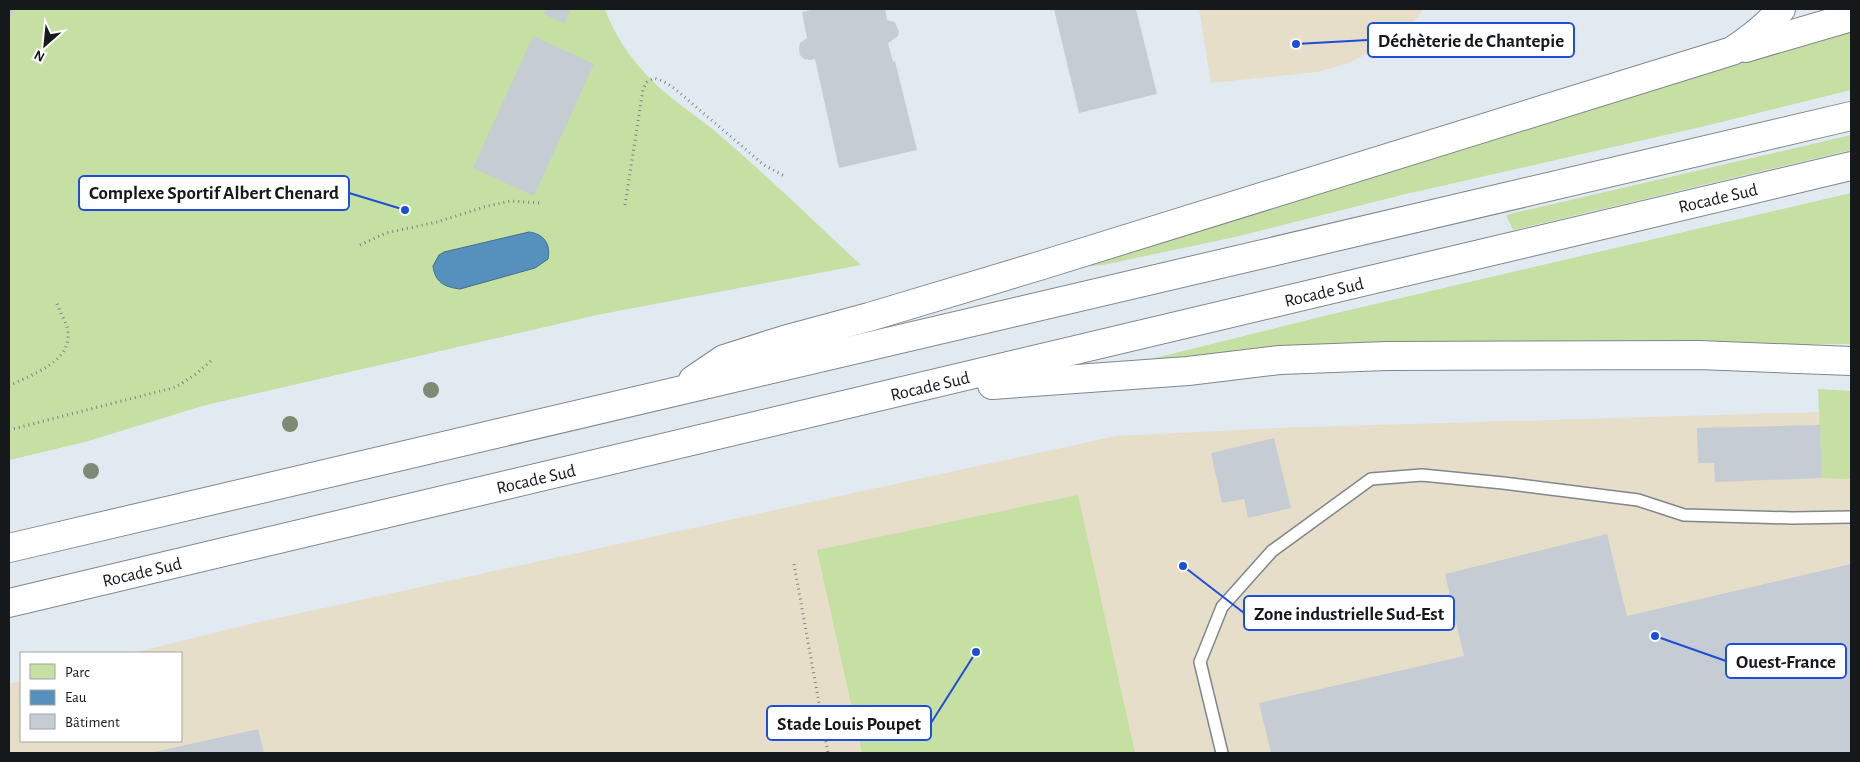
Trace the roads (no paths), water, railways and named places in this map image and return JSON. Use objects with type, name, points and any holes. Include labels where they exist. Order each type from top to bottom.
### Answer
[{"type":"highway","points":[[1732,51],[1753,36],[1775,17],[1781,9]]},
{"type":"highway","points":[[677,390],[724,359],[1030,269],[1732,51],[1851,16]]},
{"type":"highway","points":[[9,548],[1851,116]]},
{"type":"highway","name":"Rocade Sud","points":[[9,603],[1851,166]]},
{"type":"highway","points":[[913,390],[1188,371],[1280,360],[1387,356],[1680,355],[1851,361]]},
{"type":"lane","points":[[1222,753],[1200,662],[1222,607],[1272,551],[1371,479],[1422,475],[1503,484],[1638,500],[1684,515],[1792,518],[1851,517]]},
{"type":"water","points":[[529,232],[542,237],[547,244],[549,254],[548,259],[535,268],[460,289],[441,283],[434,272],[433,266],[439,255],[444,252]]},
{"type":"place","name":"Déchèterie de Chantepie","points":[[1296,44]]},
{"type":"place","name":"Complexe Sportif Albert Chenard","points":[[405,210]]},
{"type":"place","name":"Zone industrielle Sud-Est","points":[[1183,566]]},
{"type":"place","name":"Ouest-France","points":[[1655,636]]},
{"type":"place","name":"Stade Louis Poupet","points":[[976,652]]}]
